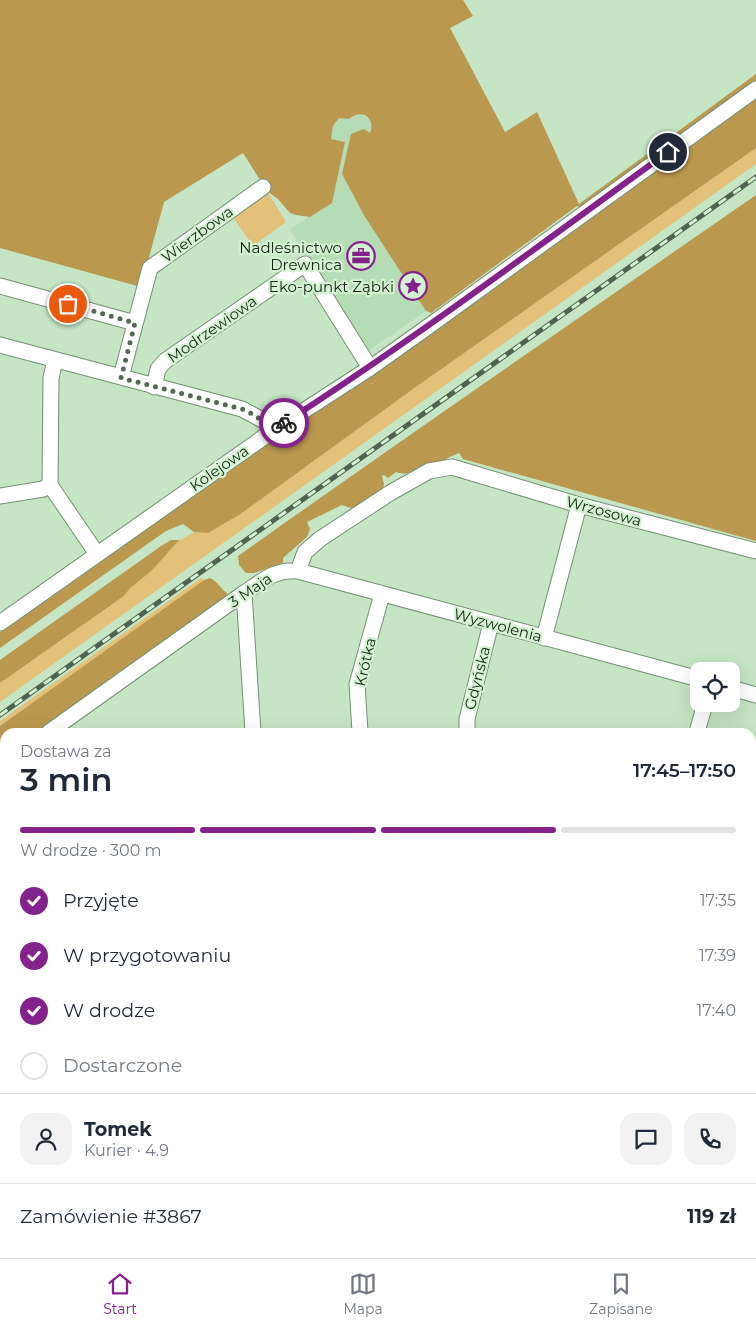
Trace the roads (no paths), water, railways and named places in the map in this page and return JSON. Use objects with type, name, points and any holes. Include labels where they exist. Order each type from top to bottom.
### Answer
[{"type":"street","name":"Kolejowa","points":[[2,617],[98,554],[271,432],[370,368],[756,89]]},
{"type":"street","name":"Wierzbowa","points":[[121,378],[150,268],[263,187]]},
{"type":"street","name":"Modrzewiowa","points":[[154,387],[158,369],[165,361],[305,264],[370,368]]},
{"type":"street","points":[[0,286],[135,323]]},
{"type":"street","points":[[0,345],[242,409],[266,422],[271,432]]},
{"type":"street","points":[[55,360],[51,378],[50,486],[98,554]]},
{"type":"street","name":"Wrzosowa","points":[[298,571],[305,552],[320,539],[390,493],[429,471],[452,467],[579,505],[756,551]]},
{"type":"street","points":[[0,496],[43,489],[50,486]]},
{"type":"street","points":[[544,638],[579,505]]},
{"type":"street","name":"3 Maja","points":[[55,728],[275,573],[298,571]]},
{"type":"street","name":"Wyzwolenia","points":[[298,571],[690,677]]},
{"type":"street","points":[[244,593],[253,728]]},
{"type":"street","name":"Krótka","points":[[360,728],[357,684],[382,594]]},
{"type":"street","name":"Gdyńska","points":[[467,728],[467,719],[491,623]]},
{"type":"street","points":[[740,691],[756,695]]},
{"type":"street","points":[[698,728],[703,712]]},
{"type":"railway","points":[[0,715],[756,177]]},
{"type":"place","name":"Nadleśnictwo Drewnica","points":[[361,256]]},
{"type":"place","name":"Eko-punkt Ząbki","points":[[413,286]]}]
